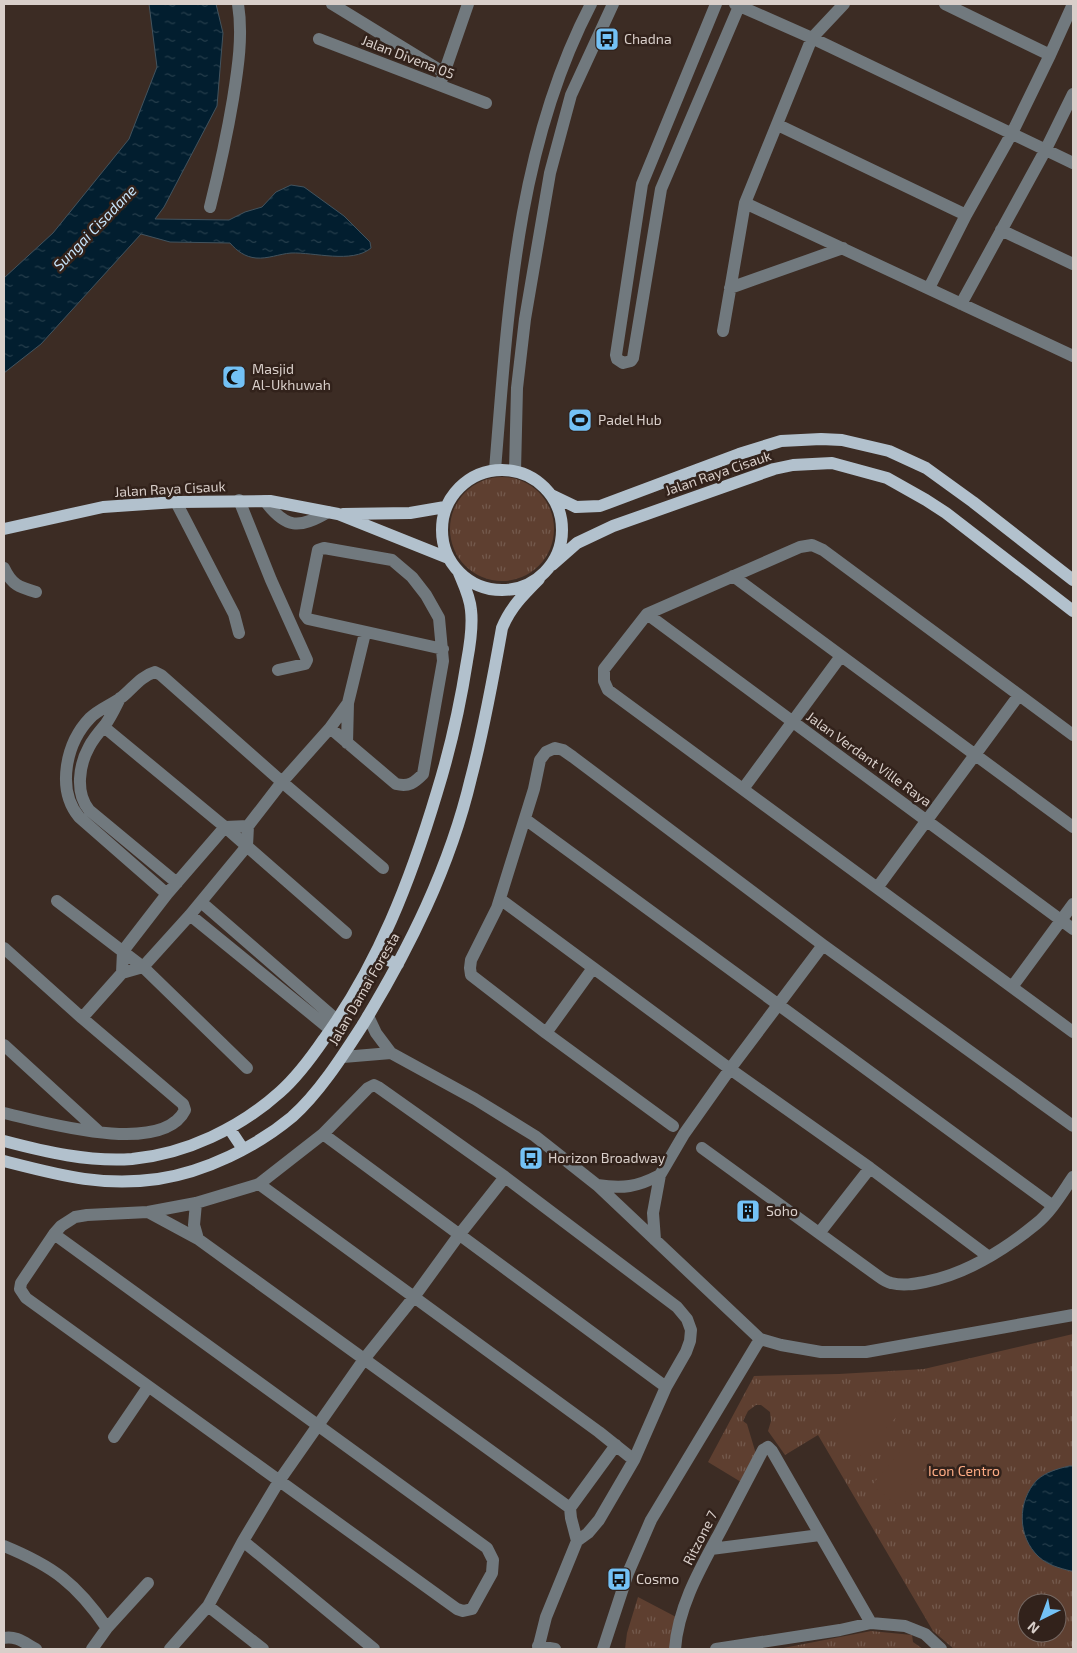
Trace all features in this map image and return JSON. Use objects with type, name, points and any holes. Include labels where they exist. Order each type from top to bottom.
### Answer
[{"type":"main road","name":"Jalan Raya Cisauk","points":[[551,495],[576,507],[600,506],[740,454],[781,441],[821,438],[842,440],[889,451],[926,468],[1073,580]]},
{"type":"main road","name":"Jalan Raya Cisauk","points":[[552,565],[577,543],[633,518],[774,468],[793,465],[832,464],[887,478],[926,500],[1073,611]]},
{"type":"main road","points":[[495,470],[515,471],[535,480],[551,495],[561,518],[562,542],[552,565],[539,579],[523,587],[506,591],[489,590],[473,583],[459,573],[448,558],[441,533],[445,507],[457,489],[474,476],[495,470]]},
{"type":"main road","name":"Jalan Raya Cisauk","points":[[4,529],[103,507],[176,502],[265,501],[333,513],[448,558]]},
{"type":"main road","name":"Jalan Raya Cisauk","points":[[333,513],[410,513],[445,507]]},
{"type":"main road","name":"Jalan Damai Foresta","points":[[4,1141],[73,1158],[132,1159],[171,1151],[201,1142],[252,1114],[280,1092],[306,1064],[334,1025],[376,955],[426,828],[448,758],[471,635],[472,612],[469,596],[459,573]]},
{"type":"main road","name":"Jalan Damai Foresta","points":[[4,1161],[71,1178],[95,1181],[124,1182],[159,1179],[190,1172],[217,1162],[243,1149],[292,1116],[309,1099],[342,1057],[368,1016],[398,964],[430,899],[451,846],[465,799],[485,714],[502,628],[515,604],[539,579]]},
{"type":"main road","points":[[376,955],[398,964]]},
{"type":"main road","points":[[229,1128],[243,1149]]},
{"type":"street","points":[[210,207],[224,152],[239,61],[240,15],[238,4]]},
{"type":"street","points":[[332,4],[443,72]]},
{"type":"street","points":[[440,86],[443,72],[468,4]]},
{"type":"street","points":[[495,470],[506,340],[518,238],[532,169],[553,91],[591,4]]},
{"type":"street","points":[[515,471],[517,388],[526,319],[550,173],[571,95],[612,4]]},
{"type":"street","points":[[716,4],[642,184],[616,354],[617,359],[624,363],[631,361],[633,358],[661,189],[738,4],[1073,163]]},
{"type":"street","points":[[723,331],[746,203],[812,38],[844,4]]},
{"type":"street","points":[[945,4],[1050,55]]},
{"type":"street","points":[[929,288],[966,215],[1012,133],[1073,4]]},
{"type":"street","name":"Jalan Divena 05","points":[[319,39],[486,103]]},
{"type":"street","points":[[961,304],[1046,149],[1073,94]]},
{"type":"street","points":[[778,125],[966,215]]},
{"type":"street","points":[[532,169],[550,173]]},
{"type":"street","points":[[642,184],[661,189]]},
{"type":"street","points":[[746,203],[1073,356]]},
{"type":"street","points":[[1001,230],[1073,264]]},
{"type":"street","points":[[730,288],[843,248]]},
{"type":"street","points":[[239,500],[271,580],[307,660],[305,664],[278,670]]},
{"type":"street","points":[[176,502],[234,614],[239,633]]},
{"type":"street","points":[[1073,735],[823,550],[812,545],[800,547],[647,614],[604,669],[604,681],[608,690],[1073,1032]]},
{"type":"street","points":[[330,728],[396,784],[405,786],[414,783],[422,774],[443,661],[443,649],[439,618],[426,595],[412,577],[392,560],[324,548],[318,550],[305,615],[308,619],[443,649]]},
{"type":"street","points":[[4,568],[13,583],[19,587],[36,592]]},
{"type":"street","points":[[733,576],[1073,827]]},
{"type":"street","name":"Jalan Verdant Ville Raya","points":[[647,614],[1073,928]]},
{"type":"street","points":[[347,742],[348,703],[365,633]]},
{"type":"street","points":[[743,789],[841,656]]},
{"type":"street","points":[[177,883],[84,813],[73,810],[66,794],[71,747],[82,727],[90,718],[120,698],[145,676],[155,672],[161,675],[383,868]]},
{"type":"street","points":[[876,888],[1019,695]]},
{"type":"street","points":[[120,698],[104,727],[90,745],[84,760],[80,781],[80,795],[84,813],[167,894]]},
{"type":"street","points":[[82,1018],[122,973],[143,967],[201,902],[246,846],[248,826],[282,782],[330,728],[348,703]]},
{"type":"street","points":[[104,727],[225,828],[346,933]]},
{"type":"street","points":[[672,1126],[471,975],[471,960],[500,899],[525,819],[540,760],[546,752],[555,748],[563,750],[823,945],[1073,1126]]},
{"type":"street","points":[[525,819],[1053,1206]]},
{"type":"street","points":[[122,973],[123,951],[167,894],[225,828],[248,826]]},
{"type":"street","points":[[500,899],[730,1069],[870,1168],[989,1257]]},
{"type":"street","points":[[57,901],[143,967],[247,1068]]},
{"type":"street","points":[[201,902],[306,1002]]},
{"type":"street","points":[[1012,987],[1073,904]]},
{"type":"street","points":[[190,915],[334,1025]]},
{"type":"street","points":[[655,1240],[654,1202],[660,1175],[684,1134],[730,1069],[823,945]]},
{"type":"street","points":[[4,948],[186,1108],[174,1124],[159,1131],[118,1134],[65,1128],[4,1113]]},
{"type":"street","points":[[546,1033],[593,968]]},
{"type":"street","points":[[368,1016],[376,1033],[391,1053],[475,1099],[534,1136],[597,1184],[760,1339],[821,1352],[866,1352],[1070,1313]]},
{"type":"street","points":[[4,1045],[98,1131]]},
{"type":"street","points":[[342,1057],[391,1053]]},
{"type":"street","points":[[54,1234],[487,1548],[493,1560],[494,1568],[492,1573],[475,1605],[468,1610],[457,1609],[148,1387],[22,1293],[21,1283],[54,1234],[61,1226],[75,1217],[88,1214],[148,1212],[196,1203],[259,1184],[323,1134],[361,1095],[376,1085],[505,1177],[677,1307],[687,1319],[690,1341],[686,1352],[666,1387],[634,1460],[599,1520],[588,1533],[577,1541],[546,1617],[538,1648],[555,1649]]},
{"type":"street","points":[[323,1134],[666,1387]]},
{"type":"street","points":[[702,1148],[878,1276],[889,1283],[904,1285],[945,1278],[989,1257],[1037,1224],[1053,1206],[1073,1177]]},
{"type":"street","points":[[820,1232],[870,1168]]},
{"type":"street","points":[[597,1184],[626,1188],[648,1182],[660,1175]]},
{"type":"street","points":[[170,1649],[208,1606],[243,1541],[279,1481],[364,1358],[414,1297],[459,1235],[505,1177]]},
{"type":"street","points":[[259,1184],[634,1460]]},
{"type":"street","points":[[196,1203],[194,1224],[198,1239]]},
{"type":"street","points":[[148,1212],[198,1239],[570,1508]]},
{"type":"street","points":[[602,1649],[628,1573],[651,1520],[760,1339]]},
{"type":"street","points":[[114,1437],[148,1387]]},
{"type":"street","points":[[577,1541],[570,1508],[616,1445]]},
{"type":"street","name":"Ritzone 7","points":[[675,1649],[676,1634],[681,1614],[711,1549],[763,1450],[768,1447],[772,1451],[820,1535]]},
{"type":"street","points":[[711,1549],[820,1535],[871,1623]]},
{"type":"street","points":[[243,1541],[374,1649]]},
{"type":"street","points":[[4,1546],[52,1569],[75,1587],[93,1608],[106,1628]]},
{"type":"street","points":[[92,1649],[106,1628],[148,1583]]},
{"type":"street","points":[[208,1606],[263,1649]]},
{"type":"street","points":[[716,1649],[871,1623],[905,1626],[925,1634],[940,1649]]},
{"type":"street","points":[[4,1638],[16,1638],[36,1649]]},
{"type":"green space","points":[[502,477],[522,481],[531,485],[539,492],[546,500],[550,509],[554,529],[550,549],[546,558],[539,566],[531,573],[522,577],[502,581],[482,577],[473,573],[465,566],[458,558],[454,549],[450,529],[454,509],[458,500],[465,492],[473,485],[482,481]]},
{"type":"green space","name":"Icon Centro","points":[[1073,1334],[1073,1649],[954,1649],[933,1631],[818,1435],[785,1455],[768,1431],[771,1421],[770,1412],[761,1405],[756,1405],[748,1411],[743,1421],[747,1424],[756,1454],[741,1482],[708,1462],[754,1376],[924,1369]]},
{"type":"green space","points":[[876,1391],[900,1413],[860,1456],[837,1434]]},
{"type":"green space","points":[[910,1440],[933,1459],[895,1504],[872,1485]]},
{"type":"green space","points":[[638,1597],[678,1618],[670,1649],[625,1649],[627,1633]]},
{"type":"green space","points":[[871,1631],[912,1635],[913,1642],[923,1649],[778,1649]]},
{"type":"water","name":"Sungai Cisadane","points":[[149,4],[216,4],[223,33],[217,106],[164,207],[155,219],[229,220],[245,212],[262,207],[276,192],[291,185],[304,187],[344,216],[370,242],[371,248],[363,253],[343,256],[291,253],[256,258],[235,249],[230,243],[170,242],[141,234],[41,344],[4,373],[4,278],[53,233],[129,139],[157,67]]},
{"type":"water","points":[[1073,1466],[1073,1571],[1054,1566],[1039,1557],[1027,1539],[1022,1519],[1026,1498],[1037,1480],[1048,1473]]},
{"type":"place","name":"Chadna","points":[[607,39]]},
{"type":"place","name":"Masjid Al-Ukhuwah","points":[[234,377]]},
{"type":"place","name":"Padel Hub","points":[[580,420]]},
{"type":"place","name":"Horizon Broadway","points":[[531,1158]]},
{"type":"place","name":"Soho","points":[[748,1211]]},
{"type":"place","name":"Cosmo","points":[[619,1579]]}]
